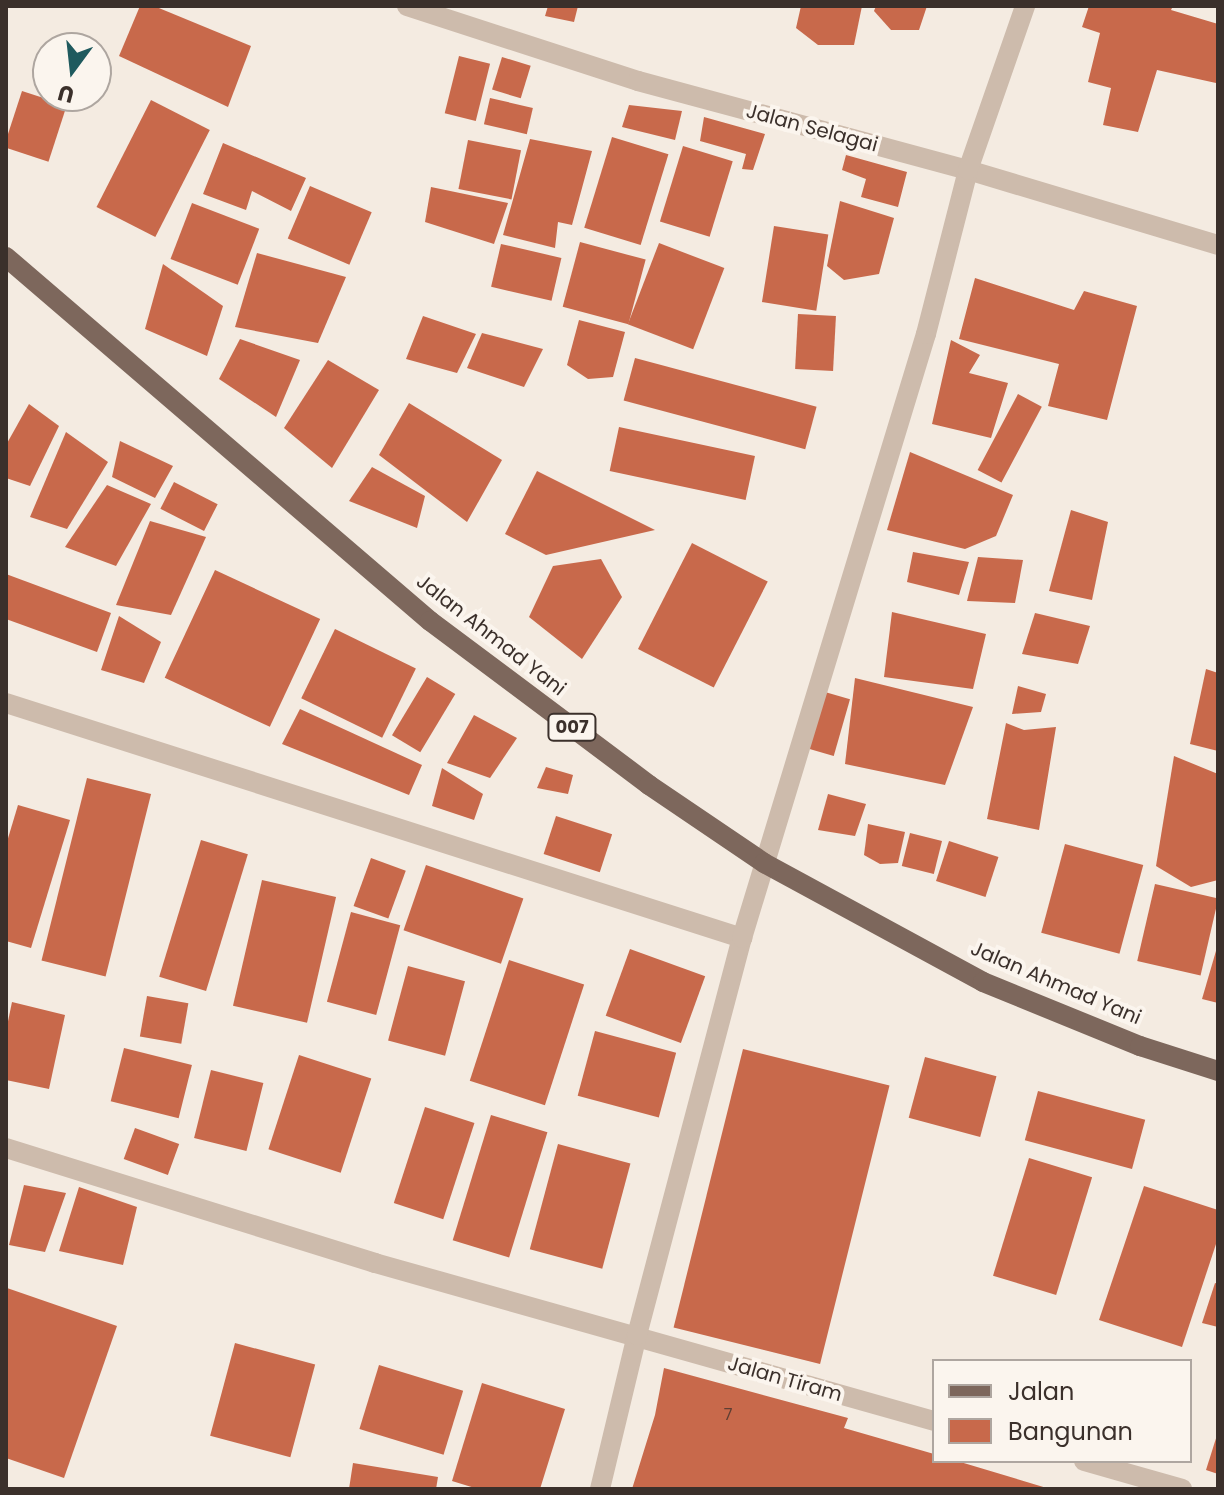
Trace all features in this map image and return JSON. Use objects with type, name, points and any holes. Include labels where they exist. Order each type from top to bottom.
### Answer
[{"type":"main road","name":"Jalan Ahmad Yani","points":[[6,257],[430,621],[649,785],[764,863],[983,982],[1140,1046],[1218,1071]]},
{"type":"street","name":"Jalan Selagai","points":[[407,6],[638,81],[968,170],[1218,245]]},
{"type":"street","points":[[600,1489],[637,1335],[742,938],[926,334],[968,170],[1025,6]]},
{"type":"street","points":[[6,703],[742,938]]},
{"type":"street","name":"Jalan Tiram","points":[[6,1148],[375,1263],[932,1420]]},
{"type":"street","points":[[1091,1463],[1182,1489]]},
{"type":"building","points":[[140,6],[154,6],[251,46],[228,107],[119,56]]},
{"type":"building","points":[[548,6],[578,6],[574,22],[545,16]]},
{"type":"building","points":[[801,6],[862,6],[854,45],[818,45],[796,28]]},
{"type":"building","points":[[876,6],[927,6],[919,30],[891,30],[874,11]]},
{"type":"building","points":[[1089,6],[1173,6],[1171,10],[1218,24],[1216,83],[1157,70],[1138,132],[1103,125],[1111,88],[1088,82],[1100,33],[1082,27]]},
{"type":"building","points":[[459,56],[490,64],[476,121],[445,113]]},
{"type":"building","points":[[502,57],[531,66],[521,98],[492,90]]},
{"type":"building","points":[[22,91],[32,94],[32,112],[65,112],[48,162],[6,148]]},
{"type":"building","points":[[490,98],[533,108],[527,134],[484,124]]},
{"type":"building","points":[[151,100],[210,130],[155,237],[97,207]]},
{"type":"building","points":[[629,105],[682,111],[675,140],[622,127]]},
{"type":"building","points":[[704,117],[765,134],[753,170],[742,169],[746,154],[700,141]]},
{"type":"building","points":[[612,137],[668,154],[641,245],[584,228]]},
{"type":"building","points":[[530,139],[592,151],[572,225],[558,222],[555,248],[503,235]]},
{"type":"building","points":[[468,140],[521,150],[511,199],[458,189]]},
{"type":"building","points":[[223,143],[306,178],[291,211],[252,191],[246,210],[203,194]]},
{"type":"building","points":[[683,146],[733,161],[710,237],[660,222]]},
{"type":"building","points":[[846,155],[907,172],[898,207],[861,197],[866,179],[842,170]]},
{"type":"building","points":[[310,186],[372,212],[349,265],[288,238]]},
{"type":"building","points":[[431,187],[508,203],[494,244],[425,222]]},
{"type":"building","points":[[840,201],[894,218],[879,274],[844,280],[827,266]]},
{"type":"building","points":[[192,203],[259,229],[238,285],[170,259]]},
{"type":"building","points":[[774,226],[828,235],[816,311],[762,302]]},
{"type":"building","points":[[580,242],[646,260],[628,324],[563,307]]},
{"type":"building","points":[[659,243],[724,268],[693,349],[628,324]]},
{"type":"building","points":[[501,244],[561,258],[552,301],[491,287]]},
{"type":"building","points":[[257,253],[346,277],[318,343],[235,327]]},
{"type":"building","points":[[163,264],[223,306],[207,356],[145,329]]},
{"type":"building","points":[[975,278],[1074,310],[1084,291],[1137,306],[1107,420],[1048,406],[1059,364],[959,339]]},
{"type":"building","points":[[798,314],[836,316],[833,371],[795,369]]},
{"type":"building","points":[[423,316],[476,334],[457,373],[406,359]]},
{"type":"building","points":[[579,320],[625,332],[613,377],[588,379],[567,365]]},
{"type":"building","points":[[482,333],[543,349],[524,387],[467,368]]},
{"type":"building","points":[[240,339],[300,360],[276,417],[219,379]]},
{"type":"building","points":[[951,340],[980,355],[969,373],[1008,383],[991,438],[932,424]]},
{"type":"building","points":[[635,358],[817,407],[805,449],[624,401]]},
{"type":"building","points":[[328,360],[379,390],[332,468],[284,428]]},
{"type":"building","points":[[1018,394],[1042,407],[1001,483],[978,470]]},
{"type":"building","points":[[409,403],[502,460],[467,522],[379,455]]},
{"type":"building","points":[[29,404],[59,426],[30,486],[6,478],[6,445]]},
{"type":"building","points":[[619,427],[755,456],[746,500],[610,471]]},
{"type":"building","points":[[66,432],[108,462],[67,529],[30,517]]},
{"type":"building","points":[[120,441],[173,466],[155,498],[112,477]]},
{"type":"building","points":[[910,452],[1013,495],[996,536],[965,549],[887,530]]},
{"type":"building","points":[[372,467],[425,496],[417,528],[349,501]]},
{"type":"building","points":[[537,471],[655,530],[546,555],[505,534]]},
{"type":"building","points":[[174,482],[218,504],[204,531],[160,509]]},
{"type":"building","points":[[107,485],[151,504],[116,566],[65,547]]},
{"type":"building","points":[[1071,510],[1108,522],[1092,600],[1049,591]]},
{"type":"building","points":[[150,521],[206,537],[171,615],[116,605]]},
{"type":"building","points":[[692,543],[768,582],[714,688],[638,649]]},
{"type":"building","points":[[913,552],[969,562],[959,595],[907,582]]},
{"type":"building","points":[[978,557],[1023,560],[1015,603],[967,601]]},
{"type":"building","points":[[601,559],[622,597],[582,659],[529,617],[553,566]]},
{"type":"building","points":[[215,570],[320,619],[270,727],[165,678]]},
{"type":"building","points":[[6,574],[111,613],[97,652],[6,619]]},
{"type":"building","points":[[892,612],[986,634],[973,689],[884,677]]},
{"type":"building","points":[[1035,613],[1090,626],[1078,664],[1022,654]]},
{"type":"building","points":[[119,616],[161,642],[144,683],[101,670]]},
{"type":"building","points":[[335,629],[416,668],[382,738],[301,698]]},
{"type":"building","points":[[1206,669],[1218,673],[1218,751],[1190,744]]},
{"type":"building","points":[[427,677],[455,694],[420,752],[392,735]]},
{"type":"building","points":[[855,678],[973,707],[945,785],[845,764]]},
{"type":"building","points":[[1018,686],[1046,694],[1041,712],[1012,714]]},
{"type":"building","points":[[825,692],[850,699],[834,756],[809,749]]},
{"type":"building","points":[[300,709],[422,765],[409,795],[282,744]]},
{"type":"building","points":[[474,715],[517,738],[490,778],[447,763]]},
{"type":"building","points":[[1006,723],[1024,730],[1056,727],[1039,830],[987,819]]},
{"type":"building","points":[[1174,756],[1218,774],[1218,880],[1191,887],[1156,866]]},
{"type":"building","points":[[546,767],[573,775],[568,794],[537,788]]},
{"type":"building","points":[[442,768],[483,794],[474,820],[432,806]]},
{"type":"building","points":[[87,778],[151,794],[106,976],[42,960]]},
{"type":"building","points":[[828,794],[866,804],[855,836],[818,830]]},
{"type":"building","points":[[18,805],[70,820],[31,948],[6,941],[6,845]]},
{"type":"building","points":[[556,816],[612,834],[600,872],[544,854]]},
{"type":"building","points":[[868,824],[905,832],[898,863],[880,864],[864,855]]},
{"type":"building","points":[[910,833],[942,841],[934,874],[902,866]]},
{"type":"building","points":[[201,840],[248,854],[206,991],[159,977]]},
{"type":"building","points":[[949,841],[998,857],[985,897],[936,881]]},
{"type":"building","points":[[1065,844],[1143,865],[1119,954],[1041,933]]},
{"type":"building","points":[[371,858],[406,871],[388,919],[354,906]]},
{"type":"building","points":[[426,865],[523,899],[501,964],[404,930]]},
{"type":"building","points":[[262,880],[336,897],[307,1023],[233,1006]]},
{"type":"building","points":[[1155,884],[1218,899],[1201,976],[1137,961]]},
{"type":"building","points":[[351,912],[400,925],[376,1015],[327,1002]]},
{"type":"building","points":[[1218,944],[1218,1003],[1202,999]]},
{"type":"building","points":[[630,949],[705,976],[681,1043],[606,1016]]},
{"type":"building","points":[[509,960],[584,984],[545,1105],[470,1081]]},
{"type":"building","points":[[408,966],[465,981],[445,1056],[388,1040]]},
{"type":"building","points":[[147,996],[188,1003],[181,1044],[140,1036]]},
{"type":"building","points":[[12,1002],[65,1015],[49,1089],[6,1080],[6,1031]]},
{"type":"building","points":[[595,1031],[676,1053],[659,1117],[578,1096]]},
{"type":"building","points":[[124,1048],[192,1065],[179,1118],[111,1101]]},
{"type":"building","points":[[743,1049],[890,1086],[820,1364],[674,1327]]},
{"type":"building","points":[[299,1055],[371,1078],[341,1173],[268,1149]]},
{"type":"building","points":[[925,1057],[996,1076],[980,1137],[909,1118]]},
{"type":"building","points":[[211,1070],[263,1083],[246,1151],[194,1138]]},
{"type":"building","points":[[1038,1091],[1145,1120],[1132,1169],[1025,1140]]},
{"type":"building","points":[[425,1107],[474,1123],[443,1219],[394,1203]]},
{"type":"building","points":[[491,1115],[547,1132],[509,1258],[453,1240]]},
{"type":"building","points":[[135,1128],[179,1144],[168,1175],[124,1159]]},
{"type":"building","points":[[558,1144],[630,1163],[602,1269],[530,1249]]},
{"type":"building","points":[[1029,1158],[1092,1177],[1056,1295],[993,1276]]},
{"type":"building","points":[[24,1185],[66,1193],[45,1252],[9,1245]]},
{"type":"building","points":[[1144,1186],[1218,1210],[1218,1238],[1182,1347],[1099,1320]]},
{"type":"building","points":[[79,1187],[137,1207],[123,1265],[59,1251]]},
{"type":"building","points":[[1215,1283],[1218,1284],[1218,1327],[1202,1323]]},
{"type":"building","points":[[7,1288],[117,1326],[64,1478],[6,1458]]},
{"type":"building","points":[[235,1343],[315,1364],[290,1457],[210,1436]]},
{"type":"building","points":[[379,1365],[463,1391],[444,1455],[359,1429]]},
{"type":"building","points":[[664,1368],[848,1418],[844,1428],[932,1453],[932,1463],[964,1463],[1050,1489],[632,1489],[655,1415]]},
{"type":"building","points":[[482,1383],[565,1409],[540,1489],[478,1489],[452,1481]]},
{"type":"building","points":[[1218,1432],[1218,1474],[1206,1470]]},
{"type":"building","points":[[353,1463],[438,1477],[436,1489],[349,1489]]}]
